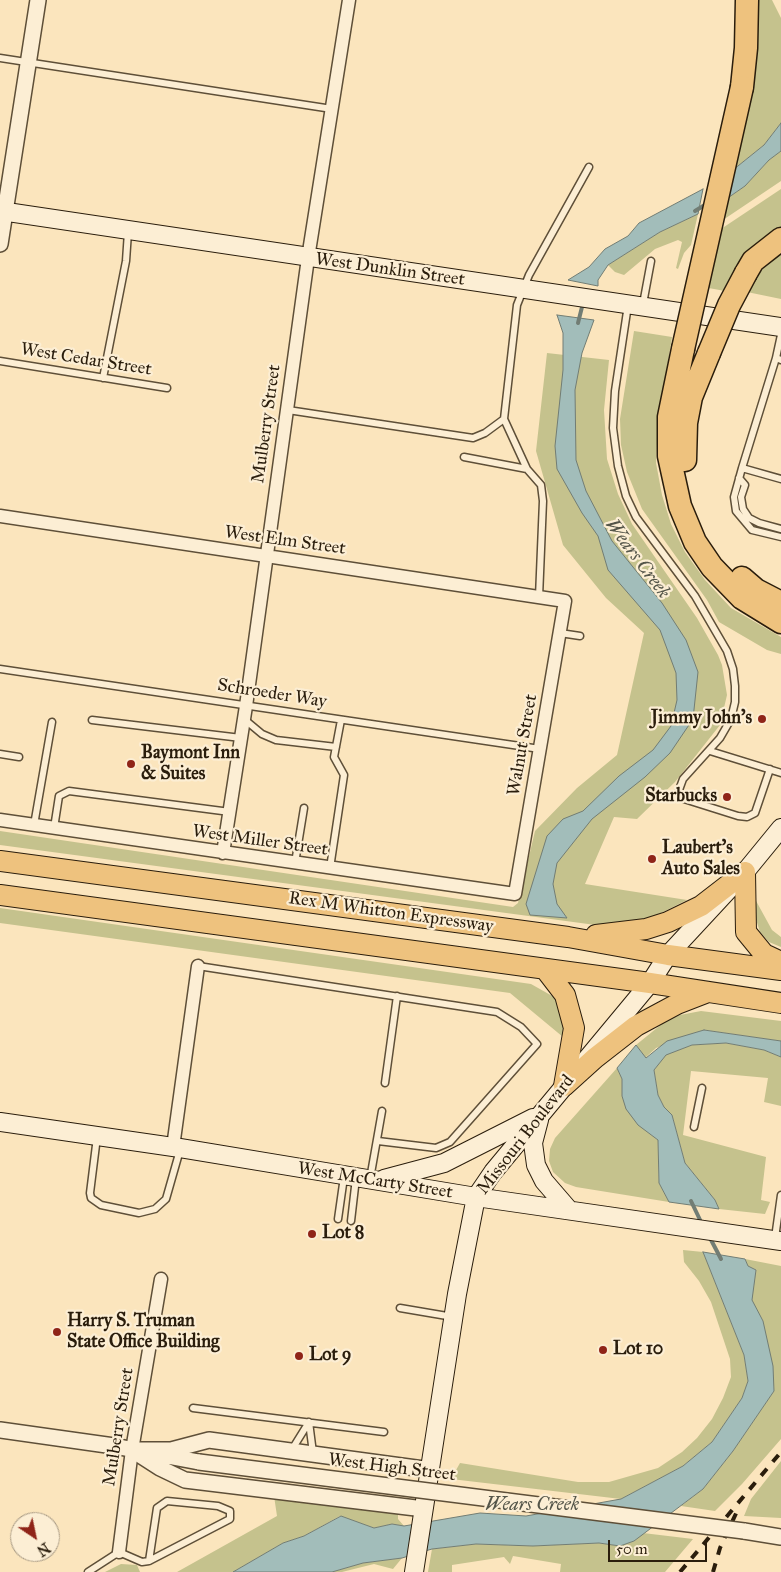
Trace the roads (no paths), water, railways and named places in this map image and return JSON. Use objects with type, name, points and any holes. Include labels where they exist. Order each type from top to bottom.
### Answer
[{"type":"highway","points":[[747,0],[746,48],[742,87],[683,349],[670,417],[669,456],[680,506],[695,542],[712,567],[742,598],[781,607]]},
{"type":"highway","points":[[781,239],[753,262],[729,305],[691,397],[684,449],[691,503],[703,528],[739,576],[781,607]]},
{"type":"highway","name":"Rex M Whitton Expressway","points":[[0,861],[568,937],[668,955],[781,970]]},
{"type":"highway","points":[[568,937],[617,934],[668,922],[701,906],[745,872]]},
{"type":"highway","points":[[745,872],[746,932],[764,954],[781,962]]},
{"type":"highway","name":"Rex M Whitton Expressway","points":[[0,894],[650,983],[781,1003]]},
{"type":"highway","points":[[545,969],[565,995],[574,1028],[564,1086]]},
{"type":"highway","points":[[564,1086],[595,1058],[636,1026],[678,1004],[708,992]]},
{"type":"main road","name":"West Dunklin Street","points":[[2,211],[781,327]]},
{"type":"main road","name":"Missouri Boulevard","points":[[415,1568],[454,1317],[470,1220],[476,1197],[493,1172],[540,1114],[650,983],[668,955],[745,872],[781,828]]},
{"type":"main road","points":[[362,1179],[444,1163],[540,1114]]},
{"type":"main road","points":[[540,1114],[533,1143],[536,1165],[544,1181],[569,1210]]},
{"type":"main road","name":"West McCarty Street","points":[[0,1122],[177,1148],[476,1197],[778,1240]]},
{"type":"street","points":[[0,244],[2,211],[38,0]]},
{"type":"street","name":"Mulberry Street","points":[[223,853],[246,706],[265,556],[288,410],[308,258],[349,0]]},
{"type":"street","name":"West Elm Street","points":[[0,516],[565,601]]},
{"type":"street","name":"Walnut Street","points":[[516,894],[565,601]]},
{"type":"street","name":"West Miller Street","points":[[0,820],[516,894]]},
{"type":"street","points":[[177,1148],[198,966]]},
{"type":"street","name":"Mulberry Street","points":[[119,1552],[132,1450],[160,1279]]},
{"type":"street","name":"West High Street","points":[[0,1430],[199,1462],[781,1537]]},
{"type":"street","points":[[132,1450],[171,1450],[209,1440],[431,1470]]},
{"type":"street","points":[[132,1450],[160,1468],[185,1480],[424,1509]]},
{"type":"lane","points":[[0,58],[333,109]]},
{"type":"lane","points":[[539,597],[543,501],[541,485],[527,469],[504,419],[517,305],[522,289],[589,167]]},
{"type":"lane","points":[[103,378],[126,261],[128,230]]},
{"type":"lane","points":[[651,261],[635,305],[615,390],[613,428],[618,466],[626,496],[636,518],[695,596],[727,651],[733,670],[735,702],[730,719],[720,738],[683,779],[680,790],[684,799],[738,816],[747,817],[755,812],[770,769]]},
{"type":"lane","points":[[781,335],[779,359],[734,497],[736,510],[752,530],[781,537]]},
{"type":"lane","name":"West Cedar Street","points":[[0,361],[167,388]]},
{"type":"lane","points":[[288,410],[473,438],[485,433],[504,419]]},
{"type":"lane","points":[[464,457],[527,469]]},
{"type":"lane","points":[[742,468],[781,479]]},
{"type":"lane","points":[[740,478],[745,485],[741,497],[743,509],[749,518],[758,523],[781,529]]},
{"type":"lane","points":[[560,633],[580,636]]},
{"type":"lane","name":"Schroeder Way","points":[[0,669],[540,749]]},
{"type":"lane","points":[[244,719],[262,734],[276,740],[336,747]]},
{"type":"lane","points":[[92,720],[241,738]]},
{"type":"lane","points":[[330,868],[344,775],[334,757],[341,720]]},
{"type":"lane","points":[[34,825],[52,722]]},
{"type":"lane","points":[[710,751],[781,773]]},
{"type":"lane","points":[[0,754],[19,757]]},
{"type":"lane","points":[[54,828],[59,796],[69,791],[230,812]]},
{"type":"lane","points":[[295,863],[304,808]]},
{"type":"lane","points":[[198,966],[497,1012],[521,1027],[536,1044],[450,1142],[436,1148],[378,1141]]},
{"type":"lane","points":[[385,1082],[397,996]]},
{"type":"lane","points":[[694,1127],[702,1088]]},
{"type":"lane","points":[[338,1219],[362,1179],[378,1141],[382,1111]]},
{"type":"lane","points":[[97,1136],[90,1193],[92,1198],[101,1205],[140,1213],[155,1210],[166,1199],[177,1148]]},
{"type":"lane","points":[[351,1221],[362,1179]]},
{"type":"lane","points":[[778,1240],[781,1194]]},
{"type":"lane","points":[[400,1308],[454,1317]]},
{"type":"lane","points":[[193,1408],[384,1432]]},
{"type":"lane","points":[[290,1451],[309,1422]]},
{"type":"lane","points":[[309,1422],[313,1454]]},
{"type":"lane","points":[[88,1572],[119,1552],[142,1562],[149,1561],[230,1519],[230,1511],[218,1506],[167,1501],[157,1508],[149,1561]]},
{"type":"water","points":[[781,123],[781,151],[769,160],[745,186],[722,202],[728,174],[764,145]]},
{"type":"water","points":[[703,189],[698,214],[660,232],[608,265],[598,280],[598,286],[568,280],[589,267],[605,249],[628,236],[639,223]]},
{"type":"water","points":[[557,315],[594,320],[582,353],[575,390],[576,460],[586,491],[612,541],[662,603],[686,640],[698,672],[693,719],[670,753],[645,777],[592,819],[557,863],[553,884],[557,904],[567,918],[530,915],[526,904],[547,836],[563,819],[583,811],[619,776],[653,750],[671,726],[677,700],[676,673],[660,630],[608,570],[598,536],[582,513],[557,469],[555,446],[563,370],[563,333]]},
{"type":"water","points":[[704,1030],[781,1041],[781,1057],[764,1050],[726,1043],[692,1045],[666,1055],[654,1070],[658,1095],[664,1107],[672,1115],[685,1163],[715,1200],[719,1209],[669,1202],[659,1183],[658,1140],[638,1125],[626,1109],[622,1096],[622,1079],[617,1068],[636,1045],[646,1058],[667,1041]]},
{"type":"water","points":[[703,1252],[745,1259],[748,1266],[756,1270],[752,1300],[763,1321],[773,1366],[774,1391],[733,1451],[703,1489],[634,1541],[620,1546],[599,1543],[533,1546],[476,1544],[432,1549],[402,1558],[363,1563],[332,1572],[233,1572],[283,1543],[304,1536],[341,1516],[374,1528],[392,1524],[404,1526],[480,1513],[526,1516],[621,1499],[683,1466],[712,1442],[742,1398],[748,1381],[744,1355]]},
{"type":"waterway","name":"Wears Creek","points":[[695,211],[708,203]]},
{"type":"waterway","name":"Wears Creek","points":[[578,323],[583,303]]},
{"type":"waterway","name":"Wears Creek","points":[[691,1201],[702,1224]]},
{"type":"waterway","name":"Wears Creek","points":[[709,1236],[721,1259]]},
{"type":"railway","points":[[680,1572],[781,1452]]},
{"type":"railway","points":[[713,1572],[720,1548],[739,1507]]},
{"type":"place","name":"Jimmy John's","points":[[762,719]]},
{"type":"place","name":"Baymont Inn & Suites","points":[[131,764]]},
{"type":"place","name":"Starbucks","points":[[727,797]]},
{"type":"place","name":"Laubert's Auto Sales","points":[[652,859]]},
{"type":"place","name":"Lot 8","points":[[312,1234]]},
{"type":"place","name":"Harry S. Truman State Office Building","points":[[57,1332]]},
{"type":"place","name":"Lot 10","points":[[603,1350]]},
{"type":"place","name":"Lot 9","points":[[299,1356]]}]
